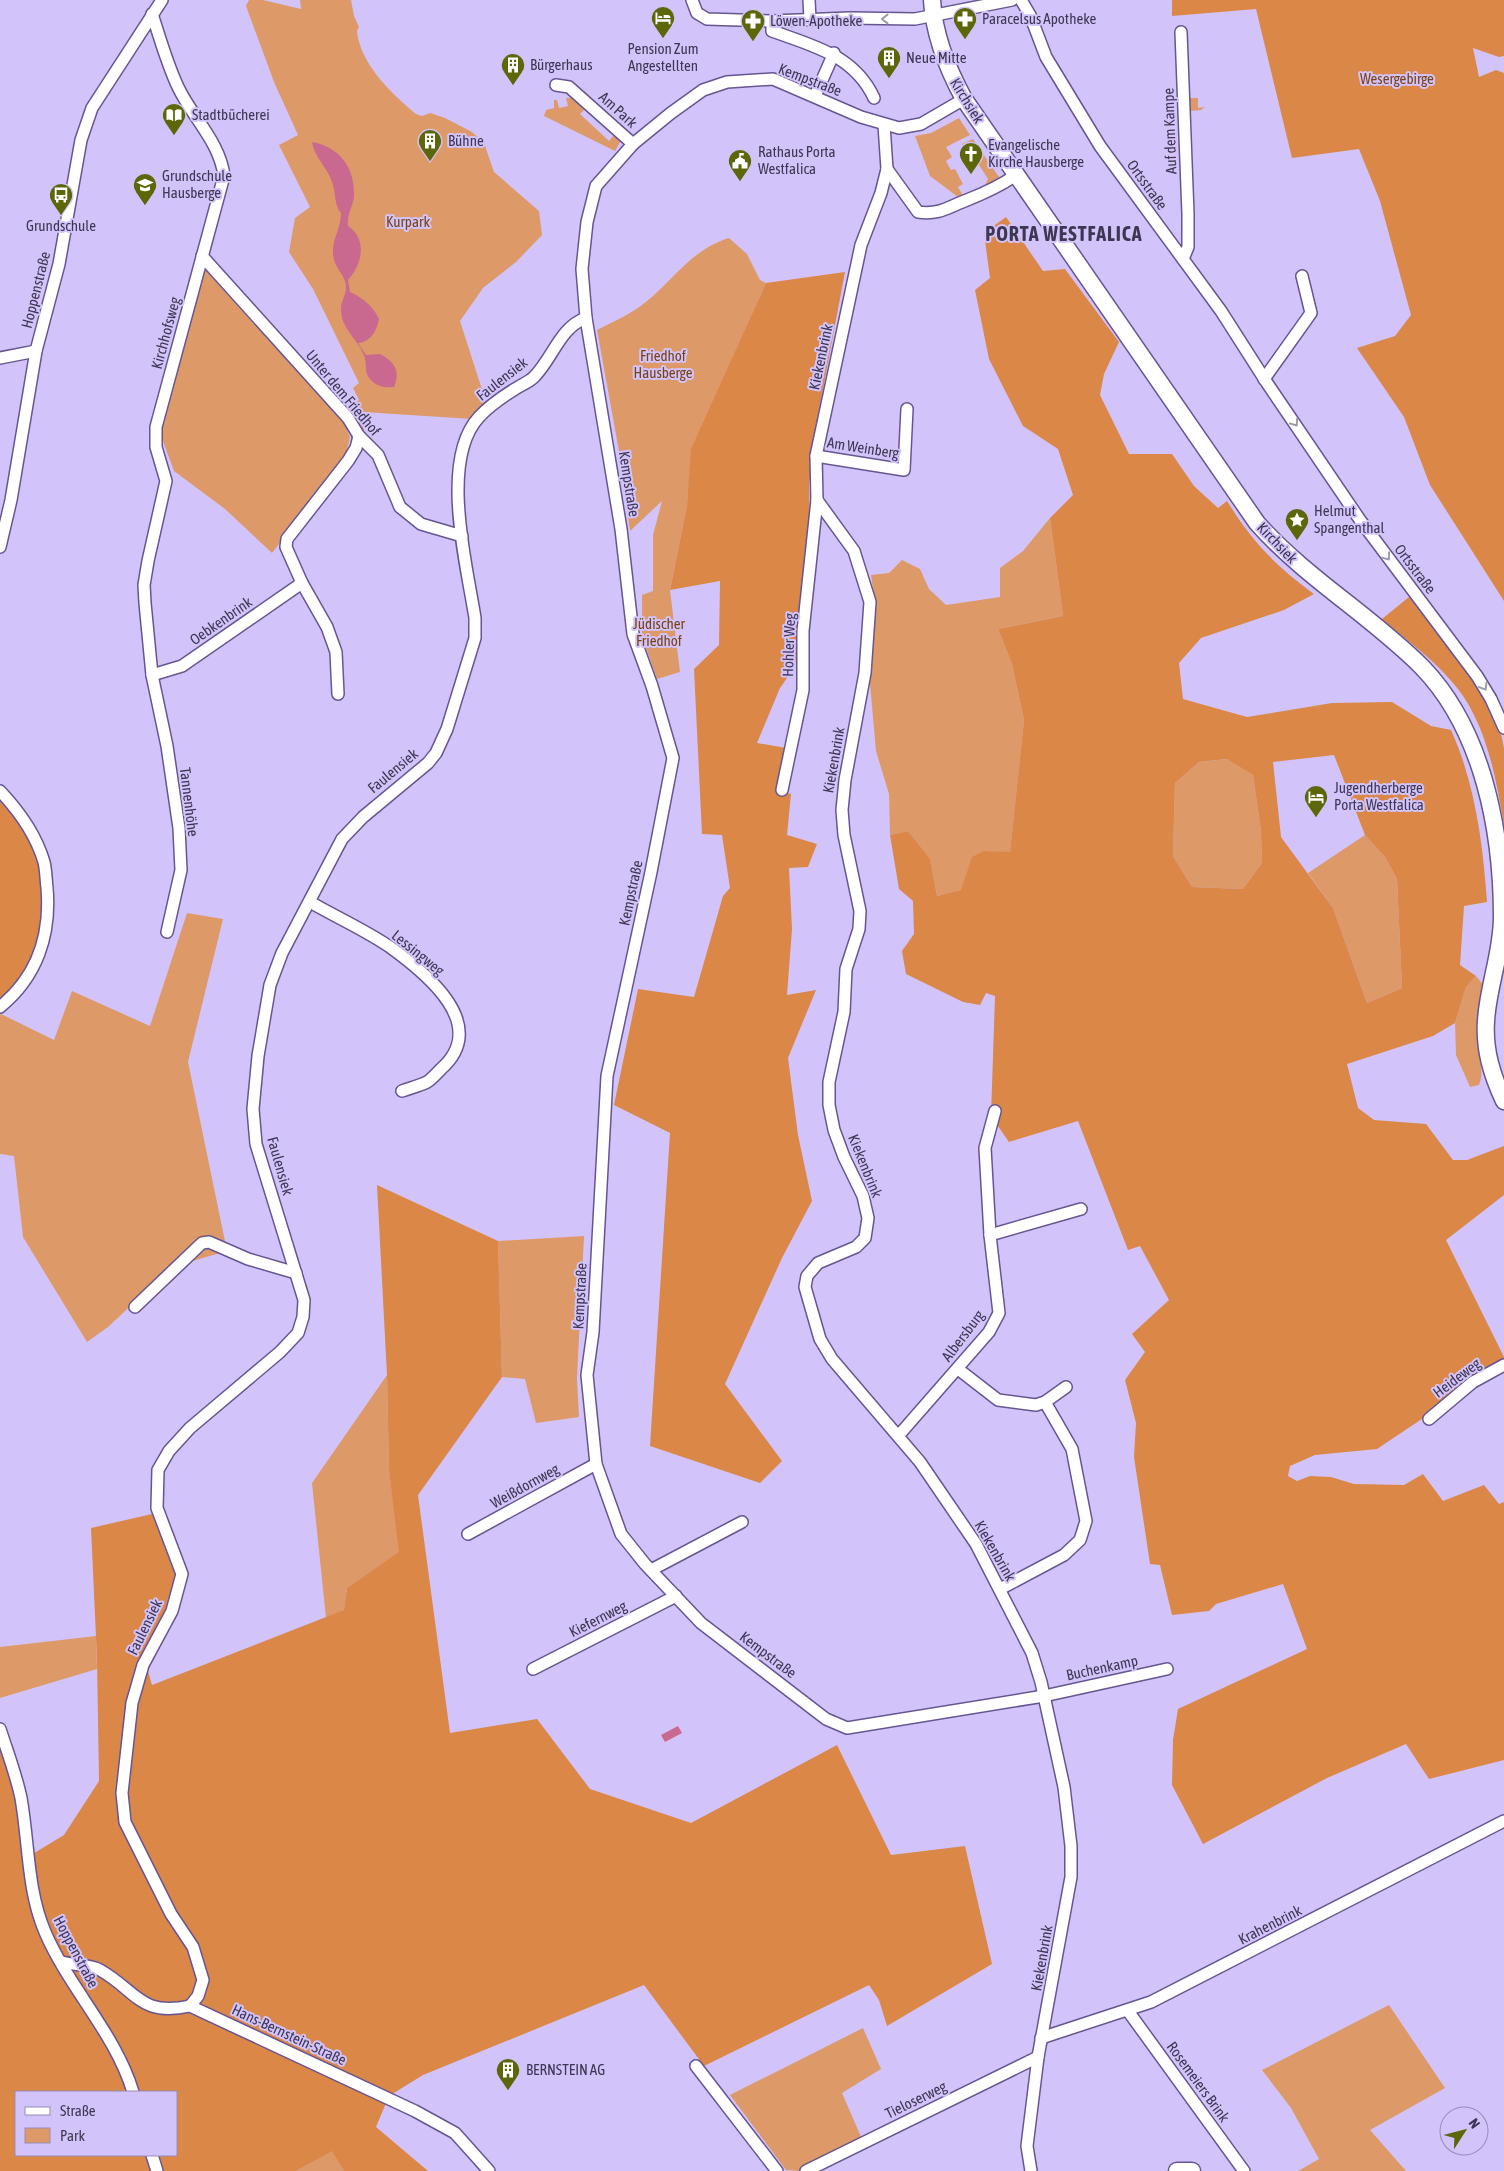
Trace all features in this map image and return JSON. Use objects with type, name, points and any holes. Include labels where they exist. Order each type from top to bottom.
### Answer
[{"type":"main road","name":"Kirchsiek","points":[[933,8],[948,70],[964,99],[1257,523],[1298,564],[1415,662],[1436,684],[1461,718],[1477,758],[1484,784],[1499,865],[1502,931],[1486,1019],[1486,1041],[1489,1063],[1504,1101]]},
{"type":"main road","points":[[1177,2171],[1192,2171]]},
{"type":"street","name":"Hoppenstraße","points":[[0,547],[11,500],[36,350],[59,264],[81,140],[92,108],[162,0]]},
{"type":"street","points":[[692,0],[697,13],[707,19],[772,21],[915,19],[933,8],[1012,0]]},
{"type":"street","points":[[809,0],[810,19]]},
{"type":"street","name":"Ortsstraße","points":[[1020,0],[1030,15],[1046,57],[1100,146],[1221,310],[1264,379],[1360,520],[1477,676],[1491,699],[1504,728]]},
{"type":"street","name":"Kirchhofsweg","points":[[152,14],[178,87],[222,162],[224,176],[156,428],[156,447],[166,481],[144,585],[152,675]]},
{"type":"street","points":[[772,21],[772,31],[834,53],[863,79],[874,98]]},
{"type":"street","name":"Auf dem Kampe","points":[[1181,32],[1188,222],[1188,247],[1184,259]]},
{"type":"street","points":[[815,96],[834,53]]},
{"type":"street","name":"Kempstraße","points":[[964,99],[921,124],[899,128],[884,125],[773,79],[727,82],[703,90],[671,113],[634,144],[596,186],[587,222],[582,269],[586,318],[621,529],[633,634],[652,686],[673,758],[651,872],[607,1076],[593,1332],[587,1375],[596,1464],[621,1534],[701,1623],[826,1719],[847,1728],[1044,1696]]},
{"type":"street","name":"Am Park","points":[[556,86],[569,87],[634,144]]},
{"type":"street","name":"Kiekenbrink","points":[[884,125],[887,169],[881,192],[861,245],[816,456],[817,500],[854,551],[870,602],[865,673],[845,780],[842,810],[844,835],[860,911],[859,929],[846,969],[844,1012],[829,1082],[829,1105],[834,1130],[844,1157],[864,1196],[868,1218],[865,1238],[856,1247],[818,1263],[811,1269],[805,1287],[820,1339],[832,1359],[920,1462],[976,1544],[1032,1653],[1044,1696],[1064,1787],[1071,1854],[1071,1877],[1038,2056],[1027,2146],[1031,2171]]},
{"type":"street","points":[[887,169],[918,212],[929,213],[955,207],[964,201],[989,193],[1016,175]]},
{"type":"street","name":"Unter dem Friedhof","points":[[202,256],[348,418],[359,436],[378,455],[400,507],[421,524],[462,536]]},
{"type":"street","points":[[1264,379],[1311,313],[1302,276]]},
{"type":"street","name":"Faulensiek","points":[[190,2006],[198,1996],[203,1980],[193,1947],[170,1914],[125,1822],[122,1793],[132,1703],[143,1665],[172,1611],[182,1574],[157,1508],[158,1470],[169,1451],[190,1428],[280,1352],[298,1333],[303,1317],[304,1300],[256,1144],[253,1109],[258,1056],[270,985],[282,953],[310,902],[329,859],[342,839],[370,811],[428,763],[436,753],[447,729],[476,638],[475,618],[458,503],[458,477],[466,439],[478,418],[499,399],[534,377],[573,322],[586,318]]},
{"type":"street","points":[[0,358],[36,350]]},
{"type":"street","name":"Am Weinberg","points":[[816,456],[904,470],[907,408]]},
{"type":"street","points":[[338,694],[336,652],[327,628],[302,583],[286,547],[287,539],[348,461],[356,448],[359,436]]},
{"type":"street","name":"Hohler Weg","points":[[782,790],[803,690],[803,631],[817,500]]},
{"type":"street","name":"Oebkenbrink","points":[[152,675],[182,666],[302,583]]},
{"type":"street","name":"Tannenhöhe","points":[[152,675],[179,828],[181,870],[167,932]]},
{"type":"street","points":[[0,791],[25,820],[44,862],[48,899],[46,938],[32,972],[14,995],[0,1007]]},
{"type":"street","name":"Lessingweg","points":[[310,902],[388,946],[422,972],[442,993],[455,1013],[460,1036],[458,1049],[449,1063],[427,1082],[402,1091]]},
{"type":"street","name":"Albersburg","points":[[899,1436],[989,1332],[998,1313],[990,1235],[985,1148],[995,1111]]},
{"type":"street","points":[[990,1235],[1080,1209]]},
{"type":"street","points":[[135,1307],[202,1243],[209,1242],[248,1259],[296,1274]]},
{"type":"street","name":"Heideweg","points":[[1429,1419],[1473,1382],[1504,1364]]},
{"type":"street","points":[[958,1368],[998,1400],[1036,1405],[1045,1402],[1066,1387]]},
{"type":"street","points":[[1000,1589],[1064,1555],[1080,1540],[1086,1521],[1072,1449],[1045,1402]]},
{"type":"street","name":"Weißdornweg","points":[[468,1534],[596,1464]]},
{"type":"street","points":[[652,1570],[742,1522]]},
{"type":"street","name":"Kiefernweg","points":[[533,1669],[676,1596]]},
{"type":"street","name":"Buchenkamp","points":[[1044,1696],[1167,1669]]},
{"type":"street","name":"Hoppenstraße","points":[[0,1729],[20,1796],[36,1906],[46,1934],[114,2048],[133,2091]]},
{"type":"street","name":"Krahenbrink","points":[[1041,2038],[1128,2011],[1200,1979],[1504,1821]]},
{"type":"street","points":[[62,1962],[99,1969],[145,2004],[170,2010],[190,2006]]},
{"type":"street","name":"Hans-Bernstein-Straße","points":[[190,2006],[415,2111],[455,2133],[489,2171]]},
{"type":"street","name":"Rosemeiers Brink","points":[[1128,2011],[1244,2171]]},
{"type":"street","name":"Tieloserweg","points":[[806,2171],[827,2166],[1038,2056]]},
{"type":"street","points":[[696,2066],[777,2171]]},
{"type":"street","points":[[152,2156],[157,2171]]},
{"type":"green space","name":"Kurpark","points":[[249,0],[263,0],[301,9],[300,0],[351,0],[354,16],[359,27],[357,31],[359,43],[364,55],[388,88],[416,114],[422,116],[430,113],[445,118],[472,132],[484,143],[494,172],[539,211],[542,235],[516,262],[483,288],[460,321],[487,405],[472,419],[363,412],[364,431],[347,411],[359,400],[353,388],[359,383],[313,289],[289,252],[295,218],[310,207],[279,145],[298,135],[274,82],[246,6]]},
{"type":"green space","name":"Wesergebirge","points":[[1172,0],[1504,0],[1504,56],[1499,57],[1473,48],[1479,77],[1496,70],[1504,73],[1504,601],[1430,485],[1404,417],[1357,348],[1395,336],[1411,315],[1380,201],[1359,149],[1292,158],[1256,9],[1172,16]]},
{"type":"green space","points":[[566,98],[574,98],[587,107],[580,114],[609,141],[615,134],[621,140],[615,151],[544,116],[546,110],[554,108],[554,100],[557,100],[559,108],[568,106]]},
{"type":"green space","points":[[1190,98],[1198,98],[1198,108],[1205,107],[1201,110],[1190,111]]},
{"type":"green space","points":[[959,118],[970,135],[946,147],[952,157],[946,161],[951,170],[955,169],[963,184],[958,187],[962,194],[958,197],[930,176],[915,136],[931,133]]},
{"type":"green space","points":[[973,139],[1001,180],[984,187],[988,179],[974,157],[976,154],[972,153],[969,156],[962,144]]},
{"type":"green space","points":[[1006,217],[1043,271],[1065,269],[1119,342],[1104,374],[1100,395],[1129,454],[1172,454],[1194,486],[1218,508],[1227,501],[1246,529],[1276,563],[1314,594],[1284,610],[1201,638],[1179,663],[1183,699],[1247,717],[1332,703],[1392,702],[1431,726],[1451,730],[1472,792],[1483,858],[1487,902],[1464,906],[1460,965],[1476,976],[1466,987],[1455,1023],[1433,1036],[1347,1064],[1358,1108],[1374,1120],[1426,1124],[1453,1160],[1467,1160],[1504,1146],[1504,1195],[1446,1240],[1504,1357],[1504,1364],[1377,1449],[1315,1455],[1290,1466],[1288,1476],[1297,1481],[1310,1476],[1331,1477],[1354,1484],[1404,1485],[1423,1474],[1443,1501],[1484,1485],[1499,1504],[1504,1502],[1504,1760],[1429,1779],[1406,1744],[1327,1778],[1203,1844],[1172,1785],[1173,1740],[1178,1709],[1307,1649],[1283,1584],[1216,1604],[1209,1611],[1172,1615],[1160,1565],[1150,1564],[1134,1457],[1136,1423],[1125,1380],[1145,1352],[1132,1334],[1169,1300],[1140,1246],[1128,1250],[1078,1121],[1009,1142],[991,1116],[995,996],[986,993],[980,1005],[963,1002],[906,974],[902,951],[914,934],[913,901],[899,889],[890,835],[908,831],[930,859],[937,896],[961,890],[972,857],[984,851],[1010,852],[1024,720],[1012,664],[998,629],[1063,616],[1050,518],[1073,495],[1058,449],[1023,426],[989,359],[975,290],[990,278],[984,233]],"holes":[[[1334,755],[1365,835],[1385,857],[1397,879],[1402,988],[1367,1003],[1333,908],[1281,837],[1273,762]],[[1227,759],[1253,775],[1261,831],[1262,863],[1243,889],[1192,887],[1173,856],[1175,783],[1199,762]]]},
{"type":"green space","name":"Friedhof Hausberge","points":[[729,238],[747,254],[760,280],[766,283],[692,449],[687,505],[670,590],[680,672],[657,679],[642,636],[642,595],[653,591],[653,535],[662,501],[630,531],[619,451],[597,330],[640,306],[697,255],[717,242]]},
{"type":"green space","points":[[204,267],[342,418],[350,437],[345,459],[272,553],[225,509],[174,471],[163,441],[163,421]]},
{"type":"green space","points":[[845,272],[812,447],[809,487],[810,525],[802,583],[797,653],[794,668],[780,688],[757,743],[786,748],[777,790],[791,794],[787,835],[817,844],[808,867],[789,868],[792,929],[787,995],[816,990],[788,1058],[798,1135],[812,1201],[782,1258],[725,1384],[782,1461],[760,1483],[650,1446],[670,1133],[614,1105],[638,989],[694,997],[723,896],[730,888],[722,835],[702,834],[694,669],[719,645],[720,581],[670,590],[687,505],[691,449],[766,283]]},
{"type":"green space","points":[[1050,518],[1063,616],[998,629],[1012,664],[1024,720],[1010,853],[984,851],[962,890],[937,896],[930,860],[908,831],[890,835],[889,794],[876,751],[869,673],[876,609],[871,575],[889,573],[902,560],[920,569],[929,589],[946,605],[1000,597],[1000,568],[1023,551]]},
{"type":"green space","points":[[1409,597],[1452,648],[1480,687],[1491,708],[1504,748],[1504,825],[1498,789],[1489,754],[1468,704],[1441,670],[1382,619]]},
{"type":"green space","points":[[1228,759],[1253,775],[1261,831],[1262,863],[1243,889],[1192,887],[1173,856],[1175,783],[1199,762]]},
{"type":"green space","points":[[0,795],[23,823],[40,860],[43,936],[30,971],[0,1003]]},
{"type":"green space","points":[[1365,835],[1385,857],[1397,879],[1402,988],[1367,1003],[1333,908],[1308,873]]},
{"type":"green space","points":[[187,913],[223,919],[188,1062],[227,1251],[172,1267],[108,1327],[87,1342],[23,1237],[14,1156],[0,1154],[0,1015],[54,1040],[72,991],[150,1026]]},
{"type":"green space","points":[[1476,976],[1485,987],[1477,1032],[1481,1079],[1479,1085],[1470,1087],[1456,1055],[1455,1023],[1466,987]]},
{"type":"green space","points":[[377,1185],[498,1241],[502,1377],[418,1495],[450,1733],[537,1719],[590,1789],[691,1823],[837,1745],[891,1855],[965,1846],[992,1964],[887,2026],[879,2000],[869,1985],[704,2066],[644,1985],[423,2075],[389,2096],[376,2127],[428,2171],[344,2171],[332,2151],[296,2171],[0,2171],[0,1737],[17,1795],[26,1858],[64,1835],[99,1781],[97,1659],[91,1528],[152,1514],[177,1569],[161,1644],[148,1671],[152,1685],[344,1610],[347,1588],[399,1552],[389,1471],[387,1375]]},
{"type":"green space","points":[[584,1236],[577,1378],[579,1417],[536,1423],[525,1379],[502,1377],[498,1241]]},
{"type":"green space","points":[[387,1375],[389,1471],[400,1552],[347,1588],[344,1610],[326,1618],[312,1483]]},
{"type":"green space","points":[[96,1636],[97,1669],[0,1698],[0,1647]]},
{"type":"green space","points":[[1389,2005],[1445,2088],[1370,2130],[1406,2171],[1298,2171],[1319,2159],[1291,2108],[1262,2070]]},
{"type":"green space","points":[[863,2028],[881,2069],[842,2093],[862,2139],[800,2171],[786,2170],[730,2095]]},
{"type":"green space","points":[[332,2150],[344,2171],[296,2171]]},
{"type":"shaded area","points":[[312,142],[331,149],[338,154],[344,160],[352,176],[354,196],[348,217],[348,226],[358,238],[361,252],[357,267],[348,280],[350,292],[367,303],[379,319],[373,335],[358,343],[366,355],[380,354],[392,363],[397,376],[394,387],[375,384],[370,379],[367,374],[363,352],[344,324],[341,307],[346,285],[333,254],[341,213],[337,207],[330,177],[315,153]]},
{"type":"shaded area","points":[[678,1726],[682,1733],[665,1742],[661,1735]]},
{"type":"place","name":"Pension Zum Angestellten","points":[[663,39]]},
{"type":"place","name":"Paracelsus Apotheke","points":[[965,40]]},
{"type":"place","name":"Löwen-Apotheke","points":[[753,42]]},
{"type":"place","name":"Neue Mitte","points":[[889,79]]},
{"type":"place","name":"Bürgerhaus","points":[[513,86]]},
{"type":"place","name":"Stadtbücherei","points":[[174,136]]},
{"type":"place","name":"Bühne","points":[[430,162]]},
{"type":"place","name":"Evangelische Kirche Hausberge","points":[[971,175]]},
{"type":"place","name":"Rathaus Porta Westfalica","points":[[740,182]]},
{"type":"place","name":"Grundschule Hausberge","points":[[145,206]]},
{"type":"place","name":"Grundschule","points":[[61,216]]},
{"type":"place","name":"Helmut Spangenthal","points":[[1297,541]]},
{"type":"place","name":"Jugendherberge Porta Westfalica","points":[[1316,818]]},
{"type":"place","name":"BERNSTEIN AG","points":[[508,2091]]},
{"type":"district","name":"PORTA WESTFALICA","points":[[1064,234]]},
{"type":"park label","name":"Jüdischer Friedhof","points":[[659,632]]}]
